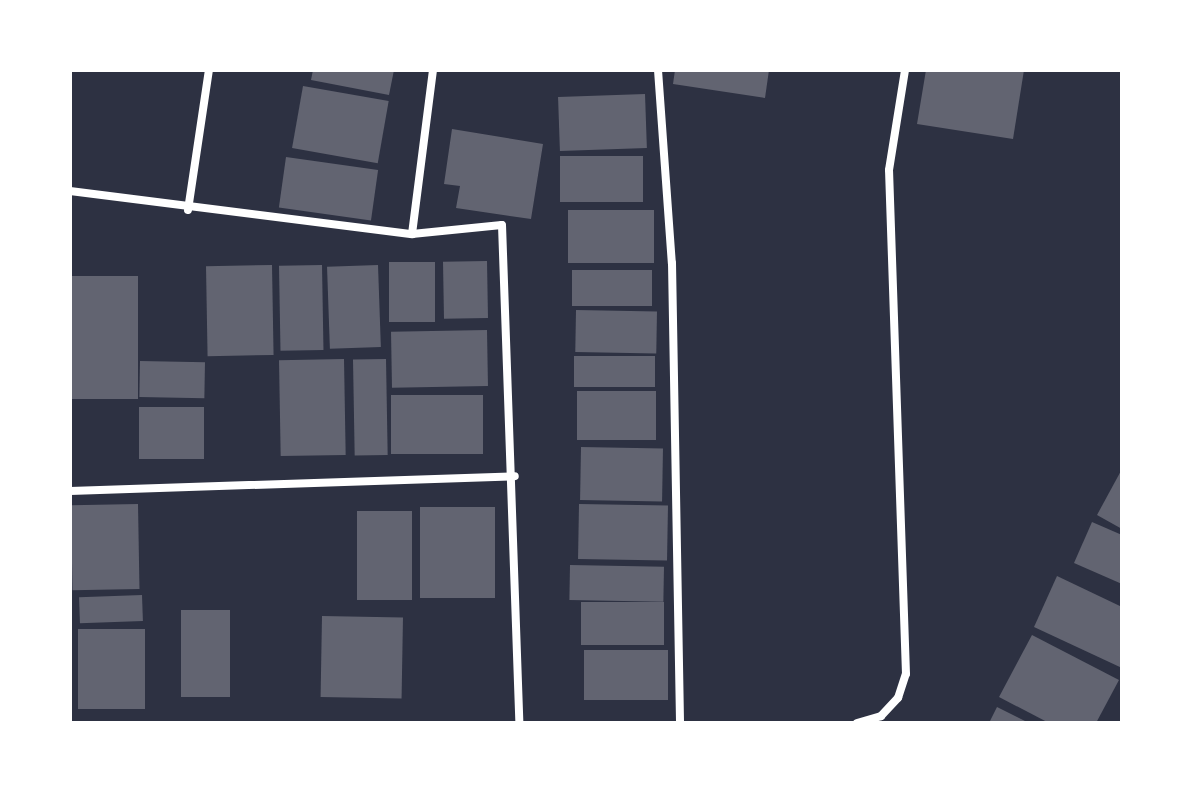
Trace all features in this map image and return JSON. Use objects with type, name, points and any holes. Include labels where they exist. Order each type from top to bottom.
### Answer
[{"type":"street","points":[[188,210],[209,70]]},
{"type":"street","points":[[412,234],[433,70]]},
{"type":"street","points":[[658,70],[672,263],[680,723]]},
{"type":"street","points":[[857,723],[881,716],[898,698],[906,674],[889,170],[905,70]]},
{"type":"street","points":[[70,191],[188,210],[412,234],[502,225],[515,476],[519,723]]},
{"type":"street","points":[[70,491],[515,476]]},
{"type":"building","points":[[313,70],[394,70],[389,95],[311,80]]},
{"type":"building","points":[[675,70],[769,70],[765,98],[673,84]]},
{"type":"building","points":[[926,70],[1024,70],[1013,139],[917,124]]},
{"type":"building","points":[[303,86],[389,101],[378,163],[292,148]]},
{"type":"building","points":[[645,94],[647,148],[560,151],[558,97]]},
{"type":"building","points":[[452,129],[543,144],[531,219],[456,208],[460,186],[444,184]]},
{"type":"building","points":[[560,156],[643,156],[643,202],[560,202]]},
{"type":"building","points":[[286,157],[378,170],[371,220],[279,208]]},
{"type":"building","points":[[568,210],[654,210],[654,263],[568,263]]},
{"type":"building","points":[[487,261],[488,318],[444,319],[443,262]]},
{"type":"building","points":[[389,262],[435,262],[435,322],[389,322]]},
{"type":"building","points":[[272,265],[274,355],[208,356],[206,266]]},
{"type":"building","points":[[322,265],[323,350],[280,351],[279,266]]},
{"type":"building","points":[[378,265],[381,347],[330,349],[327,267]]},
{"type":"building","points":[[572,270],[652,270],[652,306],[572,306]]},
{"type":"building","points":[[71,276],[138,276],[138,399],[71,399]]},
{"type":"building","points":[[576,310],[657,311],[656,353],[575,352]]},
{"type":"building","points":[[487,330],[488,386],[392,388],[391,332]]},
{"type":"building","points":[[574,356],[655,356],[655,387],[574,387]]},
{"type":"building","points":[[344,359],[346,455],[281,456],[279,360]]},
{"type":"building","points":[[386,359],[388,455],[355,456],[353,360]]},
{"type":"building","points":[[140,361],[205,362],[204,398],[139,397]]},
{"type":"building","points":[[577,391],[656,391],[656,440],[577,440]]},
{"type":"building","points":[[391,395],[483,395],[483,454],[391,454]]},
{"type":"building","points":[[139,407],[204,407],[204,459],[139,459]]},
{"type":"building","points":[[581,447],[663,448],[662,501],[580,500]]},
{"type":"building","points":[[1122,469],[1122,529],[1097,515]]},
{"type":"building","points":[[138,504],[139,589],[72,590],[71,505]]},
{"type":"building","points":[[579,504],[668,506],[667,561],[578,559]]},
{"type":"building","points":[[420,507],[495,507],[495,598],[420,598]]},
{"type":"building","points":[[357,511],[412,511],[412,600],[357,600]]},
{"type":"building","points":[[1092,522],[1122,535],[1122,584],[1074,563]]},
{"type":"building","points":[[570,565],[664,567],[663,602],[569,600]]},
{"type":"building","points":[[1057,576],[1122,607],[1122,668],[1034,627]]},
{"type":"building","points":[[142,595],[143,621],[80,623],[79,597]]},
{"type":"building","points":[[581,602],[664,602],[664,645],[581,645]]},
{"type":"building","points":[[181,610],[230,610],[230,697],[181,697]]},
{"type":"building","points":[[322,616],[403,617],[402,698],[321,697]]},
{"type":"building","points":[[78,629],[145,629],[145,709],[78,709]]},
{"type":"building","points":[[1032,635],[1119,680],[1096,723],[1049,723],[999,697]]},
{"type":"building","points":[[584,650],[668,650],[668,700],[584,700]]},
{"type":"building","points":[[997,707],[1029,723],[989,723]]}]
